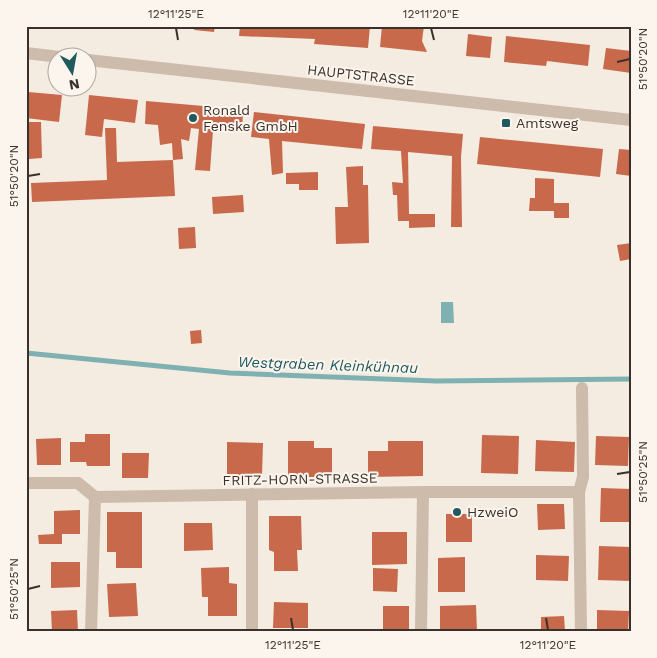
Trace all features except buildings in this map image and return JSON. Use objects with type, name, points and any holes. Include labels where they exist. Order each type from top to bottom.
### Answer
[{"type":"street","points":[[26,53],[48,56]]},
{"type":"street","name":"HAUPTSTRASSE","points":[[98,61],[631,120]]},
{"type":"street","points":[[581,632],[579,492],[583,477],[582,388]]},
{"type":"street","points":[[26,483],[78,483],[95,497],[91,632]]},
{"type":"street","points":[[421,632],[423,492]]},
{"type":"street","name":"FRITZ-HORN-STRASSE","points":[[95,497],[423,492],[579,492]]},
{"type":"street","points":[[252,494],[252,632]]},
{"type":"water","points":[[441,302],[453,302],[454,323],[441,323]]},
{"type":"waterway","name":"Westgraben Kleinkühnau","points":[[26,353],[230,373],[436,381],[631,379]]},
{"type":"place","name":"Ronald Fenske GmbH","points":[[193,118]]},
{"type":"place","name":"Amtsweg","points":[[506,123]]},
{"type":"place","name":"HzweiO","points":[[457,512]]}]
